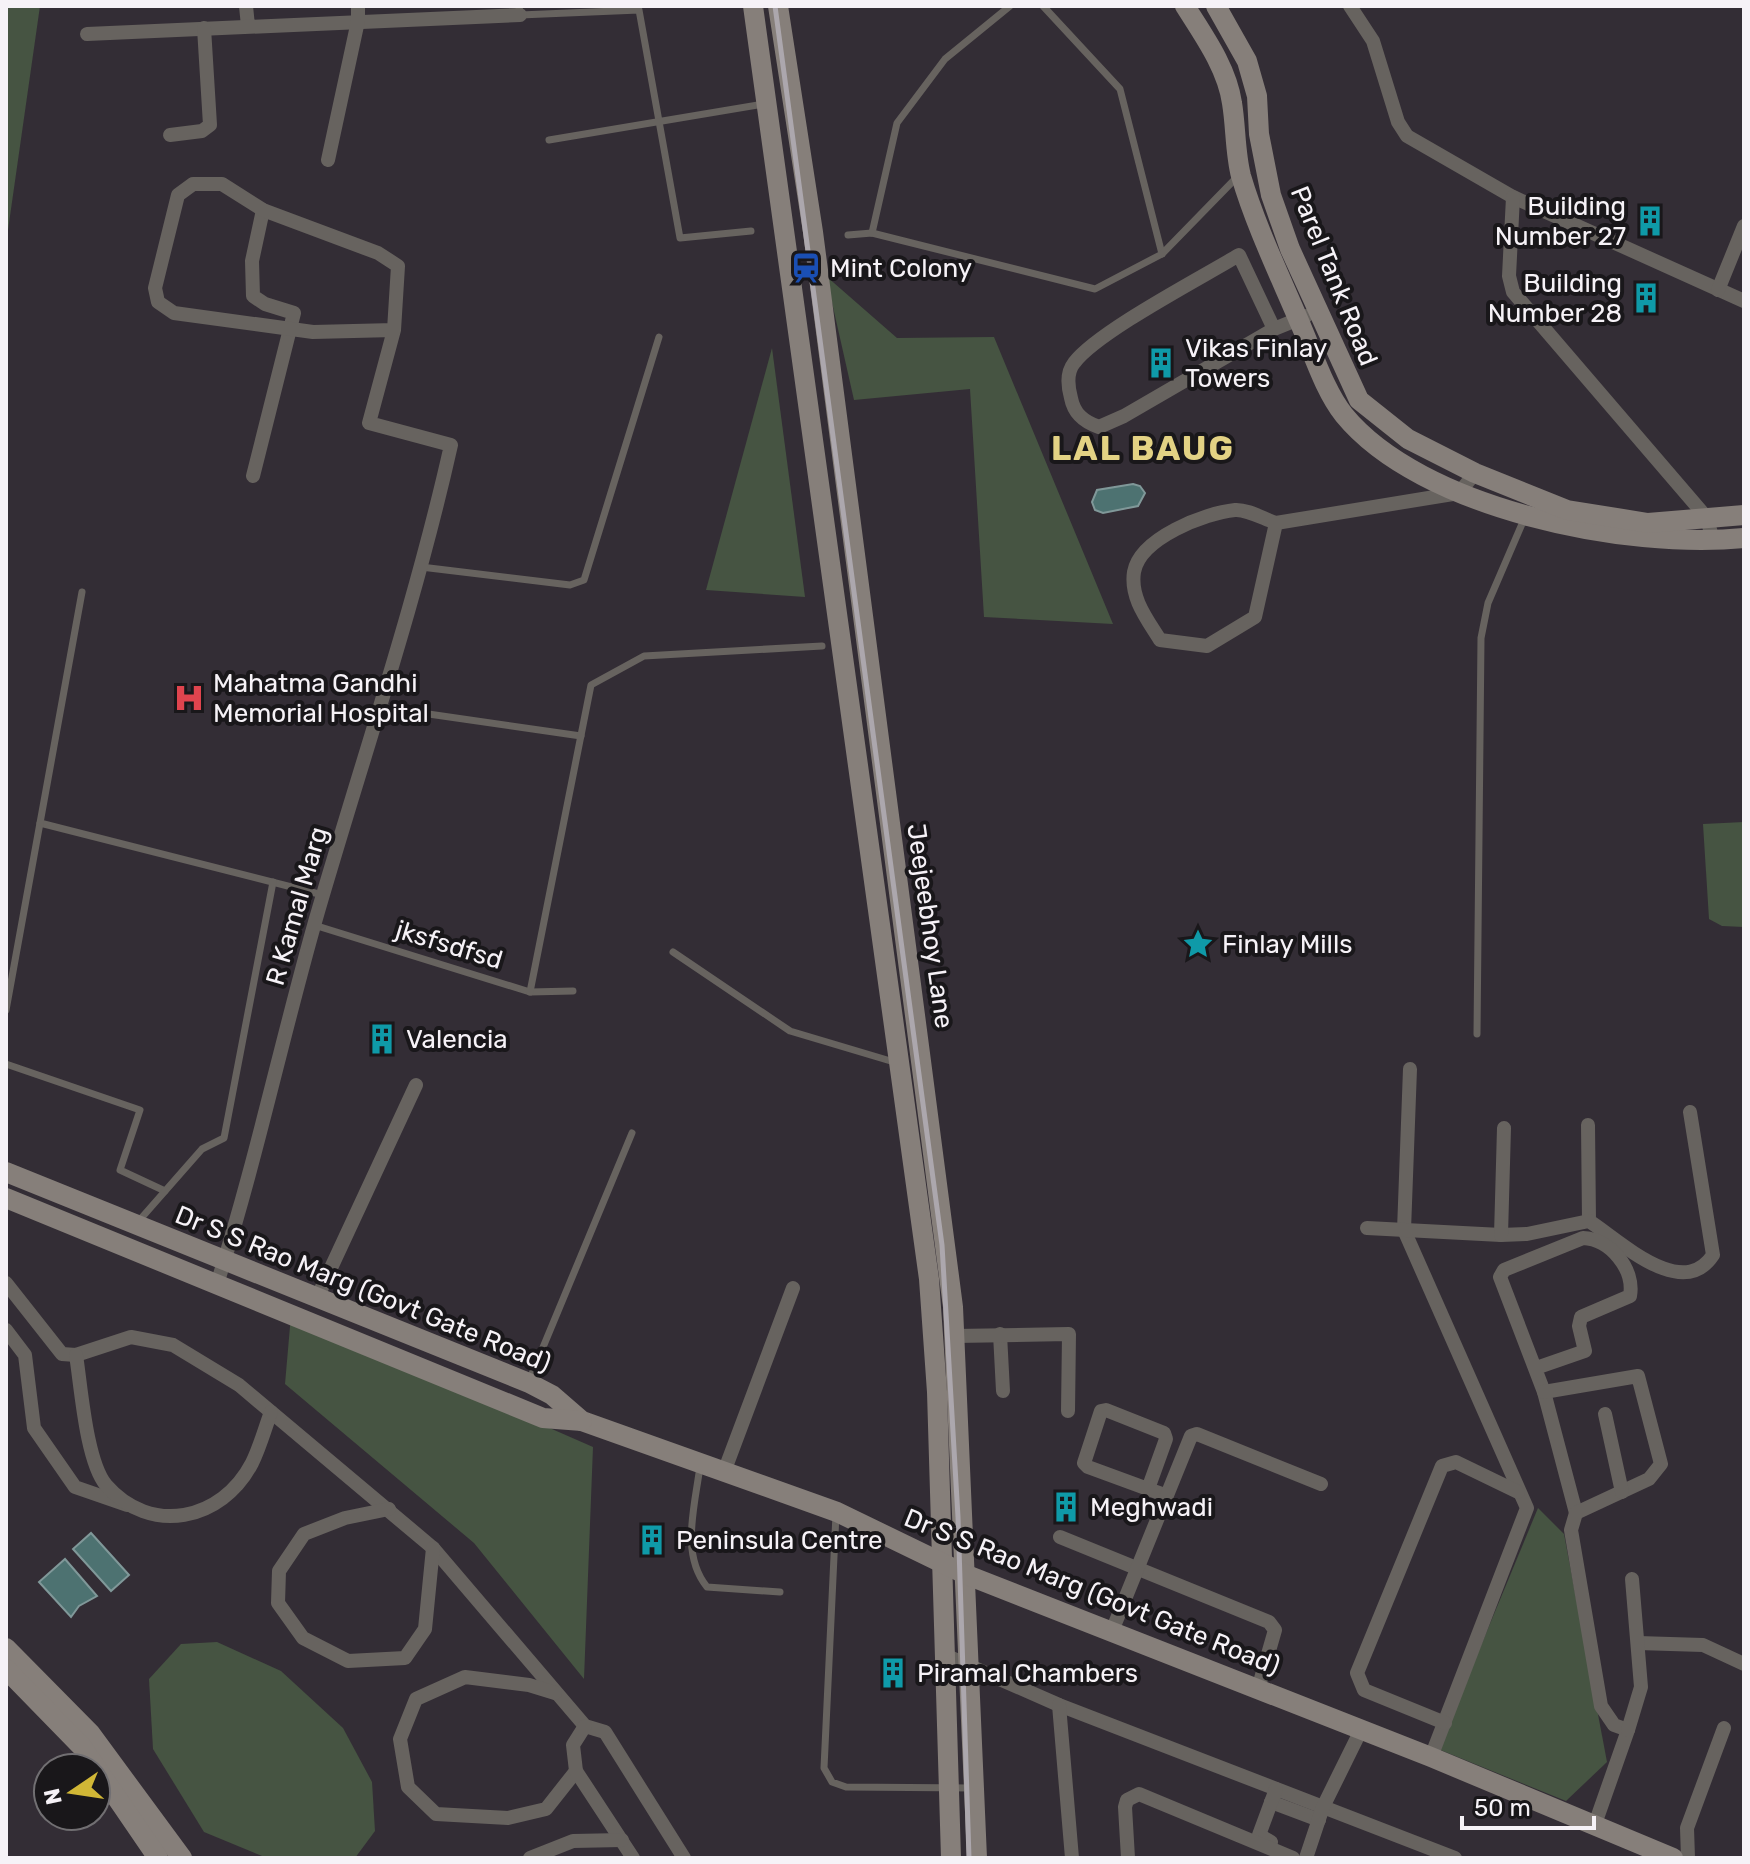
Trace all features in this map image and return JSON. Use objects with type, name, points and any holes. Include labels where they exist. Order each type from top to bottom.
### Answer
[{"type":"street","points":[[246,6],[248,26]]},
{"type":"street","points":[[753,6],[898,1062],[929,1279],[946,1370],[942,1564],[951,1858]]},
{"type":"street","name":"Jeejeebhoy Lane","points":[[778,6],[841,451],[955,1336],[946,1370],[967,1575],[977,1858]]},
{"type":"street","points":[[1185,6],[1213,50],[1232,100],[1240,173],[1298,319],[1342,413],[1373,446],[1459,493],[1529,506],[1647,539],[1713,541],[1744,538]]},
{"type":"street","name":"Parel Tank Road","points":[[1216,6],[1247,61],[1257,96],[1259,134],[1271,195],[1318,311],[1359,400],[1408,439],[1475,473],[1529,506],[1648,523],[1744,515]]},
{"type":"street","points":[[1350,6],[1373,41],[1401,129],[1513,197],[1744,301]]},
{"type":"street","points":[[87,34],[248,26],[358,14],[519,11]]},
{"type":"street","points":[[328,160],[358,14]]},
{"type":"street","points":[[170,135],[202,131],[210,125],[204,28]]},
{"type":"street","points":[[766,100],[791,92]]},
{"type":"street","points":[[193,184],[222,184],[263,210],[378,253],[398,266],[394,330],[313,332],[291,329],[174,313],[158,302],[155,288],[178,195],[193,184]]},
{"type":"street","points":[[1250,200],[1271,195]]},
{"type":"street","points":[[1513,197],[1509,276],[1513,292],[1707,518],[1713,541]]},
{"type":"street","points":[[253,476],[294,313],[265,304],[253,296],[252,261],[263,210]]},
{"type":"street","points":[[1718,290],[1744,226]]},
{"type":"street","points":[[1274,329],[1239,255],[1103,339],[1072,364],[1068,382],[1072,403],[1083,421],[1099,427],[1124,416],[1274,329],[1318,311]]},
{"type":"street","name":"R Kamal Marg","points":[[217,1284],[243,1206],[314,925],[380,707],[451,445],[369,423],[394,330]]},
{"type":"street","points":[[813,455],[841,451]]},
{"type":"street","points":[[1276,523],[1255,617],[1207,646],[1160,640],[1137,605],[1134,571],[1150,545],[1185,524],[1237,510],[1276,523],[1459,493],[1475,473]]},
{"type":"street","points":[[876,905],[901,902]]},
{"type":"street","points":[[1410,1069],[1404,1230],[1527,1508],[1431,1757]]},
{"type":"street","points":[[317,1298],[416,1085]]},
{"type":"street","points":[[1367,1228],[1501,1235],[1527,1234],[1589,1221],[1656,1268],[1672,1272],[1706,1265],[1713,1255],[1690,1112]]},
{"type":"street","points":[[1588,1125],[1589,1221]]},
{"type":"street","points":[[1501,1235],[1504,1128]]},
{"type":"street","name":"Dr S S Rao Marg (Govt Gate Road)","points":[[6,1172],[529,1383],[552,1395],[582,1421],[837,1512],[967,1575],[1431,1757],[1673,1858]]},
{"type":"street","points":[[6,1198],[543,1418],[582,1421]]},
{"type":"street","points":[[1536,1368],[1585,1351],[1579,1326],[1581,1317],[1630,1296],[1620,1257],[1592,1239],[1583,1238],[1500,1272],[1544,1392],[1576,1513],[1571,1530],[1601,1706],[1614,1725],[1628,1730]]},
{"type":"street","points":[[6,1283],[62,1354],[76,1355],[131,1337],[173,1345],[239,1385],[389,1509],[433,1548],[585,1726],[605,1732],[684,1858]]},
{"type":"street","points":[[724,1472],[793,1288]]},
{"type":"street","points":[[6,1330],[25,1355],[34,1428],[75,1487],[138,1509]]},
{"type":"street","points":[[1000,1334],[1003,1391]]},
{"type":"street","points":[[955,1336],[1069,1334],[1068,1411]]},
{"type":"street","points":[[76,1355],[87,1433],[105,1484],[147,1516],[188,1517],[227,1494],[251,1465],[271,1412]]},
{"type":"street","points":[[1544,1392],[1634,1374],[1641,1380],[1661,1464],[1655,1475],[1576,1513]]},
{"type":"street","points":[[1148,1489],[1166,1439],[1164,1433],[1101,1411],[1084,1463],[1148,1489],[1165,1495]]},
{"type":"street","points":[[1605,1414],[1622,1492]]},
{"type":"street","points":[[1112,1631],[1188,1439],[1197,1434],[1321,1484]]},
{"type":"street","points":[[1445,1723],[1364,1690],[1357,1673],[1442,1466],[1456,1462],[1518,1492]]},
{"type":"street","points":[[389,1509],[345,1518],[304,1534],[279,1571],[278,1603],[303,1638],[348,1661],[405,1658],[425,1629],[433,1548]]},
{"type":"street","points":[[1060,1537],[1274,1626],[1258,1689]]},
{"type":"street","points":[[1595,1824],[1641,1687],[1632,1579]]},
{"type":"street","points":[[1638,1643],[1703,1645],[1744,1664]]},
{"type":"street","points":[[947,1656],[1273,1795],[1455,1858]]},
{"type":"street","points":[[9,1663],[40,1693],[90,1733],[182,1858]]},
{"type":"street","points":[[557,1694],[529,1685],[465,1677],[416,1699],[400,1739],[408,1787],[436,1814],[508,1818],[546,1809],[576,1771]]},
{"type":"street","points":[[40,1693],[82,1747],[158,1858]]},
{"type":"street","points":[[1059,1705],[1072,1858]]},
{"type":"street","points":[[585,1726],[573,1745],[576,1771],[633,1858]]},
{"type":"street","points":[[1688,1858],[1687,1828],[1724,1728]]},
{"type":"street","points":[[1302,1857],[1361,1730]]},
{"type":"street","points":[[1128,1858],[1125,1807],[1133,1794],[1302,1857]]},
{"type":"street","points":[[1273,1795],[1259,1837],[1302,1857]]},
{"type":"street","points":[[530,1858],[573,1841],[622,1840]]},
{"type":"lane","points":[[872,233],[897,123],[945,59],[1010,6]]},
{"type":"lane","points":[[1043,6],[1120,89],[1162,254]]},
{"type":"lane","points":[[519,11],[639,10],[680,238],[751,231]]},
{"type":"lane","points":[[549,140],[766,100]]},
{"type":"lane","points":[[848,235],[872,233],[1095,289],[1162,254],[1240,173]]},
{"type":"lane","points":[[419,566],[570,585],[584,580],[659,337]]},
{"type":"lane","points":[[1477,1034],[1481,638],[1488,603],[1529,506]]},
{"type":"lane","points":[[6,1010],[82,592]]},
{"type":"lane","points":[[530,992],[591,685],[644,656],[822,646]]},
{"type":"lane","points":[[380,707],[581,736]]},
{"type":"lane","points":[[40,823],[323,895]]},
{"type":"lane","points":[[136,1224],[202,1149],[224,1138],[273,882]]},
{"type":"lane","name":"jksfsdfsd","points":[[314,925],[530,992],[573,991]]},
{"type":"lane","points":[[673,952],[790,1031],[898,1062]]},
{"type":"lane","points":[[6,1064],[140,1110],[120,1170],[165,1191]]},
{"type":"lane","points":[[529,1383],[632,1133]]},
{"type":"lane","points":[[701,1463],[692,1529],[695,1572],[707,1587],[780,1592]]},
{"type":"lane","points":[[837,1512],[824,1768],[832,1782],[846,1787],[973,1788]]},
{"type":"shaded area","points":[[6,6],[40,6],[7,237],[6,237]]},
{"type":"shaded area","points":[[826,276],[897,338],[994,337],[1113,624],[984,617],[970,389],[854,400]]},
{"type":"shaded area","points":[[772,348],[805,597],[706,590]]},
{"type":"shaded area","points":[[1133,484],[1140,486],[1145,493],[1138,506],[1103,513],[1095,510],[1092,502],[1097,490]]},
{"type":"shaded area","points":[[1744,822],[1744,927],[1722,926],[1709,919],[1703,824]]},
{"type":"shaded area","points":[[291,1315],[593,1447],[584,1679],[474,1543],[285,1384]]},
{"type":"shaded area","points":[[1538,1508],[1564,1534],[1607,1762],[1566,1801],[1438,1749]]},
{"type":"shaded area","points":[[91,1533],[129,1575],[111,1591],[73,1549]]},
{"type":"shaded area","points":[[65,1559],[97,1596],[79,1606],[71,1617],[39,1582]]},
{"type":"shaded area","points":[[217,1642],[281,1671],[343,1728],[372,1782],[375,1831],[355,1858],[267,1858],[204,1832],[153,1749],[149,1679],[181,1644]]},
{"type":"railway","points":[[775,6],[942,1245],[958,1517],[969,1858]]},
{"type":"place","name":"Building Number 27","points":[[1650,221]]},
{"type":"place","name":"Mint Colony","points":[[806,268]]},
{"type":"place","name":"Building Number 28","points":[[1646,298]]},
{"type":"place","name":"Vikas Finlay Towers","points":[[1161,363]]},
{"type":"place","name":"Mahatma Gandhi Memorial Hospital","points":[[189,698]]},
{"type":"place","name":"Finlay Mills","points":[[1198,944]]},
{"type":"place","name":"Valencia","points":[[382,1039]]},
{"type":"place","name":"Meghwadi","points":[[1066,1507]]},
{"type":"place","name":"Peninsula Centre","points":[[652,1540]]},
{"type":"place","name":"Piramal Chambers","points":[[893,1673]]},
{"type":"district","name":"LAL BAUG","points":[[1143,448]]}]
